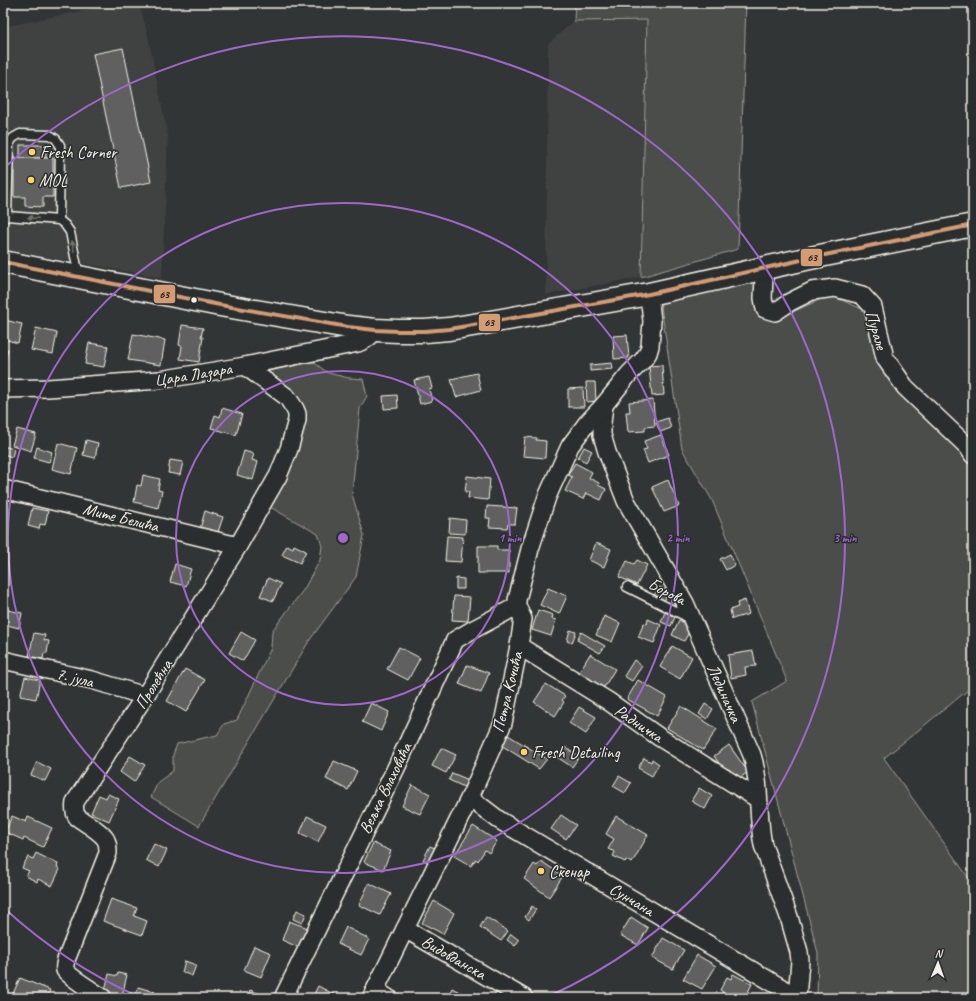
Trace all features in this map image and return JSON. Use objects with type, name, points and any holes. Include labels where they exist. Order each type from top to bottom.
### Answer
[{"type":"main road","points":[[3,262],[220,305],[348,327],[375,330],[412,331],[449,329],[650,294],[762,268],[973,225]]},
{"type":"street","name":"Пурале","points":[[762,268],[764,278],[763,298],[765,309],[775,312],[790,302],[812,291],[835,288],[862,295],[873,307],[885,358],[905,387],[968,447],[973,455]]},
{"type":"street","name":"Петра Кочића","points":[[374,992],[470,797],[503,723],[523,619],[517,606],[517,600],[530,549],[550,490],[570,446],[587,423],[648,353],[652,321],[650,294]]},
{"type":"street","name":"Цара Лазара","points":[[3,389],[48,388],[158,380],[245,366],[358,343],[369,337],[375,330]]},
{"type":"street","name":"Пролећна","points":[[103,998],[70,975],[65,969],[64,965],[108,853],[106,840],[96,830],[77,817],[74,806],[75,802],[145,696],[238,546],[278,476],[294,434],[297,414],[287,397],[245,366]]},
{"type":"street","name":"Лединачка","points":[[604,405],[602,435],[626,501],[685,602],[752,755],[756,770],[763,845],[789,917],[799,952],[800,961],[797,998]]},
{"type":"street","name":"Мите Белића","points":[[3,489],[238,546]]},
{"type":"street","name":"Вељка Влаховића","points":[[283,998],[397,766],[455,640],[517,606]]},
{"type":"street","name":"Радничка","points":[[519,646],[608,701],[659,737],[758,799]]},
{"type":"street","name":"7. јула","points":[[3,660],[92,680],[145,696]]},
{"type":"street","name":"Сунчана","points":[[470,797],[499,820],[797,998]]},
{"type":"street","name":"Видовданска","points":[[405,929],[524,998]]},
{"type":"lane","points":[[60,220],[60,145],[56,139],[50,135],[20,134],[13,138],[9,144],[5,217],[60,220],[70,232],[79,277]]},
{"type":"lane","name":"Борова","points":[[627,588],[693,620]]},
{"type":"lane","points":[[374,992],[396,998]]},
{"type":"shaded area","points":[[120,3],[139,3],[147,32],[168,136],[162,278],[3,249],[3,27]]},
{"type":"shaded area","points":[[575,3],[746,3],[738,249],[641,277],[647,20],[574,21]]},
{"type":"shaded area","points":[[647,19],[641,277],[546,295],[548,44],[574,21]]},
{"type":"shaded area","points":[[769,276],[773,321],[830,295],[869,312],[887,372],[973,464],[973,686],[884,758],[973,884],[973,998],[817,998],[818,953],[752,702],[787,681],[712,500],[682,449],[660,299]]},
{"type":"shaded area","points":[[312,361],[328,373],[349,378],[363,379],[367,396],[360,408],[352,494],[364,535],[356,577],[309,641],[199,826],[151,797],[158,782],[173,771],[173,755],[177,744],[217,735],[224,724],[237,720],[271,648],[272,631],[304,589],[320,560],[322,546],[318,534],[270,507],[305,415],[262,373],[268,367]]},
{"type":"building","points":[[123,48],[151,182],[121,188],[93,54]]},
{"type":"building","points":[[20,145],[46,145],[46,158],[20,158]]},
{"type":"building","points":[[14,158],[53,158],[53,197],[43,197],[43,207],[25,206],[25,197],[14,197]]},
{"type":"building","points":[[4,320],[22,324],[18,343],[3,339]]},
{"type":"building","points":[[182,325],[203,328],[199,362],[180,359],[182,346],[179,345]]},
{"type":"building","points":[[36,328],[57,333],[53,354],[31,350]]},
{"type":"building","points":[[133,334],[165,340],[161,365],[128,360]]},
{"type":"building","points":[[627,335],[629,358],[614,359],[613,336]]},
{"type":"building","points":[[89,343],[108,346],[104,367],[85,364]]},
{"type":"building","points":[[3,348],[8,349],[4,368],[3,367]]},
{"type":"building","points":[[612,363],[613,369],[590,371],[590,365]]},
{"type":"building","points":[[662,365],[664,395],[652,396],[649,366]]},
{"type":"building","points":[[477,373],[481,390],[456,397],[451,379]]},
{"type":"building","points":[[429,377],[432,388],[429,389],[432,401],[420,404],[414,380]]},
{"type":"building","points":[[586,382],[595,382],[596,401],[587,402]]},
{"type":"building","points":[[583,388],[584,407],[568,407],[568,389]]},
{"type":"building","points":[[397,395],[398,408],[384,409],[383,396]]},
{"type":"building","points":[[653,400],[655,426],[645,427],[645,431],[628,432],[626,412],[630,412],[629,402]]},
{"type":"building","points":[[222,408],[242,414],[236,435],[211,428],[215,415],[220,417]]},
{"type":"building","points":[[668,418],[671,428],[660,432],[656,422]]},
{"type":"building","points":[[17,429],[36,434],[31,451],[12,445]]},
{"type":"building","points":[[661,435],[669,455],[648,463],[643,450],[647,449],[644,441]]},
{"type":"building","points":[[525,437],[537,438],[536,440],[546,441],[545,458],[523,456]]},
{"type":"building","points":[[86,440],[98,443],[95,458],[83,455]]},
{"type":"building","points":[[58,443],[77,448],[71,474],[52,469]]},
{"type":"building","points":[[3,446],[14,449],[12,457],[3,454]]},
{"type":"building","points":[[37,447],[52,452],[49,462],[34,458]]},
{"type":"building","points":[[584,447],[592,451],[586,462],[578,458]]},
{"type":"building","points":[[244,451],[254,454],[252,460],[258,462],[253,480],[237,475]]},
{"type":"building","points":[[170,460],[183,462],[180,475],[168,473]]},
{"type":"building","points":[[575,463],[592,472],[589,478],[599,483],[598,485],[606,489],[601,500],[586,493],[583,499],[565,491],[572,477],[568,475]]},
{"type":"building","points":[[143,475],[160,479],[158,490],[162,491],[158,508],[134,502],[137,485],[141,486]]},
{"type":"building","points":[[467,476],[490,479],[488,500],[468,498],[469,492],[465,492]]},
{"type":"building","points":[[668,480],[679,506],[664,512],[652,487]]},
{"type":"building","points":[[487,506],[517,508],[515,524],[508,524],[507,528],[489,527],[490,518],[486,518]]},
{"type":"building","points":[[32,508],[48,511],[45,525],[40,524],[39,529],[28,526]]},
{"type":"building","points":[[205,511],[223,517],[217,535],[200,529]]},
{"type":"building","points":[[450,518],[466,520],[465,534],[449,533]]},
{"type":"building","points":[[447,536],[463,537],[461,562],[445,561]]},
{"type":"building","points":[[596,543],[611,549],[604,567],[589,560]]},
{"type":"building","points":[[287,545],[293,548],[294,545],[306,551],[300,563],[282,555]]},
{"type":"building","points":[[478,546],[497,546],[497,550],[509,550],[509,573],[478,573]]},
{"type":"building","points":[[730,554],[735,565],[726,570],[720,559]]},
{"type":"building","points":[[637,560],[647,565],[637,585],[619,577],[627,561],[634,564]]},
{"type":"building","points":[[175,564],[191,569],[186,586],[170,582]]},
{"type":"building","points":[[268,578],[281,584],[273,601],[260,596]]},
{"type":"building","points":[[456,578],[464,579],[464,589],[456,589]]},
{"type":"building","points":[[660,587],[669,592],[664,601],[654,595]]},
{"type":"building","points":[[548,588],[567,596],[559,614],[540,605]]},
{"type":"building","points":[[454,596],[470,597],[468,621],[452,620]]},
{"type":"building","points":[[745,600],[749,614],[732,619],[730,610],[738,607],[737,603]]},
{"type":"building","points":[[3,609],[22,613],[19,628],[3,624]]},
{"type":"building","points":[[538,610],[553,615],[552,619],[556,620],[551,636],[532,630]]},
{"type":"building","points":[[665,612],[675,617],[671,626],[661,622]]},
{"type":"building","points":[[604,616],[620,623],[612,642],[596,635]]},
{"type":"building","points":[[648,619],[661,625],[654,643],[638,637],[644,623],[647,624]]},
{"type":"building","points":[[679,620],[692,627],[684,641],[672,635]]},
{"type":"building","points":[[570,630],[576,632],[572,643],[567,641]]},
{"type":"building","points":[[241,632],[255,640],[243,661],[229,653]]},
{"type":"building","points":[[581,632],[605,646],[600,653],[577,640]]},
{"type":"building","points":[[34,633],[45,635],[44,640],[49,641],[47,653],[44,653],[43,659],[29,656]]},
{"type":"building","points":[[672,646],[692,657],[680,679],[660,667]]},
{"type":"building","points":[[399,647],[420,658],[408,680],[387,669]]},
{"type":"building","points":[[753,651],[756,666],[745,667],[746,675],[731,678],[728,655]]},
{"type":"building","points":[[590,654],[615,669],[603,689],[578,674]]},
{"type":"building","points":[[634,660],[642,666],[632,681],[624,676]]},
{"type":"building","points":[[467,665],[489,673],[481,693],[459,684]]},
{"type":"building","points":[[185,669],[205,680],[186,712],[167,701]]},
{"type":"building","points":[[25,677],[40,680],[36,699],[20,696]]},
{"type":"building","points":[[638,680],[667,697],[657,716],[627,699]]},
{"type":"building","points":[[546,684],[565,696],[562,700],[564,702],[555,716],[534,702]]},
{"type":"building","points":[[371,703],[389,712],[381,731],[362,722]]},
{"type":"building","points":[[705,704],[713,709],[707,719],[699,714]]},
{"type":"building","points":[[681,706],[717,729],[703,750],[667,728]]},
{"type":"building","points":[[579,707],[596,717],[586,734],[569,723]]},
{"type":"building","name":"Fresh Detailing","points":[[508,735],[547,759],[539,769],[501,745]]},
{"type":"building","points":[[729,745],[748,772],[737,780],[729,769],[725,772],[714,756]]},
{"type":"building","points":[[565,747],[579,757],[572,767],[557,757]]},
{"type":"building","points":[[441,748],[456,755],[446,773],[432,766]]},
{"type":"building","points":[[130,756],[145,765],[134,782],[120,772]]},
{"type":"building","points":[[644,758],[651,762],[652,759],[659,764],[652,776],[638,768]]},
{"type":"building","points":[[334,761],[357,771],[348,790],[326,779]]},
{"type":"building","points":[[37,762],[51,769],[45,781],[31,775]]},
{"type":"building","points":[[452,773],[469,780],[466,788],[449,780]]},
{"type":"building","points":[[619,776],[631,783],[625,793],[613,786]]},
{"type":"building","points":[[412,785],[430,794],[420,814],[402,806]]},
{"type":"building","points":[[699,788],[712,796],[705,809],[691,801]]},
{"type":"building","points":[[108,794],[119,799],[109,821],[91,813],[99,795],[106,798]]},
{"type":"building","points":[[561,815],[576,825],[566,839],[551,829]]},
{"type":"building","points":[[12,816],[26,822],[28,817],[52,828],[43,847],[24,838],[23,840],[5,832]]},
{"type":"building","points":[[307,816],[326,825],[318,842],[300,833]]},
{"type":"building","points":[[616,816],[648,835],[632,863],[626,860],[625,862],[613,856],[615,852],[608,849],[614,839],[606,834]]},
{"type":"building","points":[[473,826],[497,841],[489,853],[485,850],[478,861],[476,859],[471,866],[454,856]]},
{"type":"building","points":[[373,843],[391,851],[383,870],[364,862]]},
{"type":"building","points":[[154,844],[167,850],[159,867],[146,860]]},
{"type":"building","points":[[430,846],[437,849],[430,863],[423,860]]},
{"type":"building","points":[[36,853],[58,864],[57,867],[60,869],[52,886],[38,879],[37,882],[26,876],[29,871],[22,868],[28,857],[33,859]]},
{"type":"building","points":[[541,861],[563,876],[549,897],[524,879],[534,864],[537,866]]},
{"type":"building","points":[[369,883],[391,894],[380,915],[359,905]]},
{"type":"building","points":[[111,899],[137,908],[134,916],[147,921],[142,935],[103,921]]},
{"type":"building","points":[[434,901],[454,913],[443,934],[422,923]]},
{"type":"building","points":[[532,906],[536,909],[529,920],[525,917]]},
{"type":"building","points":[[297,910],[306,914],[302,923],[293,919]]},
{"type":"building","points":[[486,917],[508,931],[501,941],[480,927]]},
{"type":"building","points":[[631,917],[648,928],[638,945],[620,935]]},
{"type":"building","points":[[289,921],[308,928],[300,948],[282,940]]},
{"type":"building","points":[[346,927],[369,939],[361,955],[338,944]]},
{"type":"building","points":[[511,934],[519,940],[515,946],[507,940]]},
{"type":"building","points":[[663,938],[684,950],[673,969],[652,958]]},
{"type":"building","points":[[254,946],[271,953],[261,977],[244,970]]},
{"type":"building","points":[[697,955],[716,966],[702,989],[683,979]]},
{"type":"building","points":[[185,961],[196,965],[192,976],[182,972]]},
{"type":"building","points":[[118,973],[127,975],[122,996],[115,995],[114,997],[104,994],[109,974],[117,976]]},
{"type":"building","points":[[733,974],[752,984],[745,998],[720,998],[723,992],[720,990],[727,977],[731,979]]},
{"type":"building","points":[[20,978],[50,990],[47,998],[11,998]]},
{"type":"building","points":[[318,986],[335,995],[333,998],[312,998]]},
{"type":"building","points":[[138,987],[155,992],[153,998],[135,998]]},
{"type":"building","points":[[452,988],[468,997],[447,998]]},
{"type":"building","points":[[250,990],[265,996],[265,998],[247,998]]},
{"type":"transit line","name":"63","points":[[3,262],[220,305],[348,327],[375,330],[425,331],[449,329],[649,294],[810,258],[973,225]]},
{"type":"place","name":"Fresh Corner","points":[[32,152]]},
{"type":"place","name":"MOL","points":[[31,180]]},
{"type":"place","name":"Fresh Detailing","points":[[524,752]]},
{"type":"place","name":"Скенар","points":[[541,871]]}]
